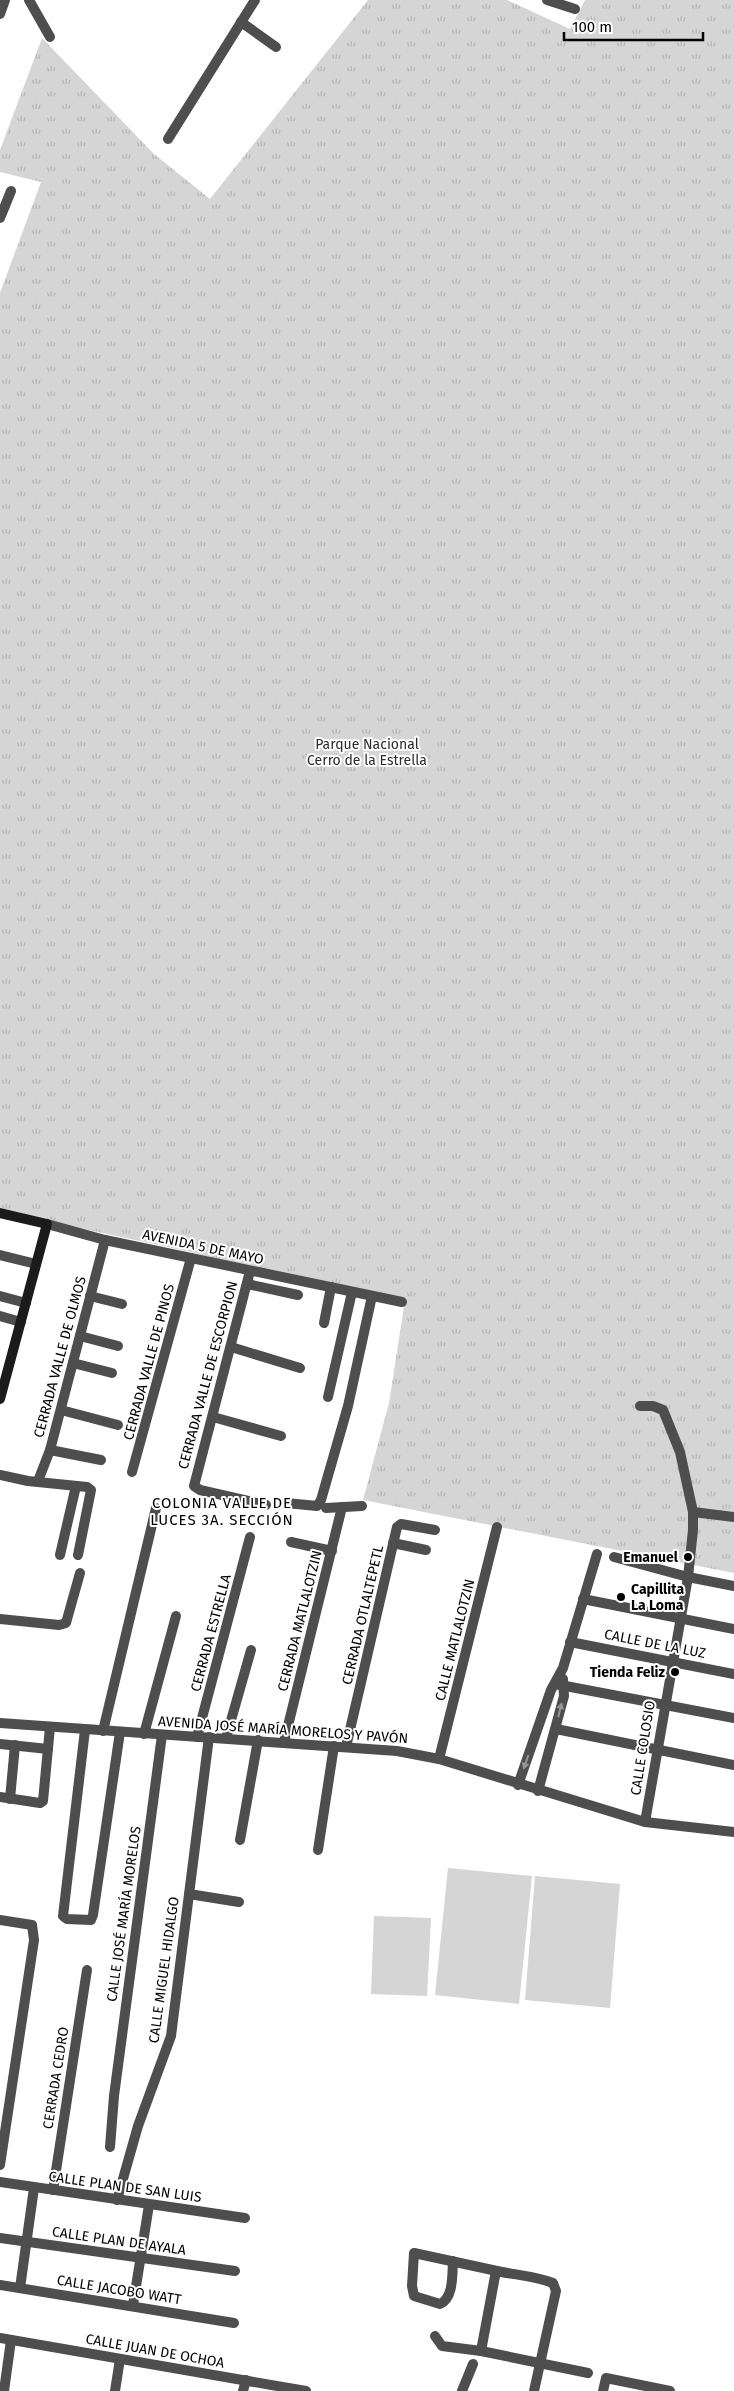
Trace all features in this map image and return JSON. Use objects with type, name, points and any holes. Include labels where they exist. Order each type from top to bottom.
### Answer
[{"type":"street","points":[[0,14],[5,0]]},
{"type":"street","points":[[29,0],[50,38]]},
{"type":"street","points":[[168,140],[255,0]]},
{"type":"street","points":[[547,0],[575,9]]},
{"type":"street","points":[[241,22],[276,47]]},
{"type":"street","points":[[0,218],[11,191]]},
{"type":"street","name":"AVENIDA 5 DE MAYO","points":[[0,1212],[105,1240],[402,1302]]},
{"type":"street","points":[[0,1399],[47,1224]]},
{"type":"street","name":"CERRADA VALLE DE OLMOS","points":[[38,1481],[50,1450],[105,1240]]},
{"type":"street","points":[[0,1255],[36,1264]]},
{"type":"street","name":"CERRADA VALLE DE PINOS","points":[[132,1472],[191,1258]]},
{"type":"street","name":"CERRADA VALLE DE ESCORPION","points":[[250,1271],[194,1486],[200,1490],[266,1505]]},
{"type":"street","points":[[247,1284],[298,1295]]},
{"type":"street","points":[[324,1323],[331,1288]]},
{"type":"street","points":[[328,1397],[352,1292]]},
{"type":"street","points":[[0,1296],[26,1304]]},
{"type":"street","points":[[90,1296],[122,1304]]},
{"type":"street","points":[[286,1503],[317,1506],[321,1500],[348,1406],[372,1296]]},
{"type":"street","points":[[0,1316],[21,1322]]},
{"type":"street","points":[[80,1336],[118,1346]]},
{"type":"street","points":[[231,1347],[300,1368]]},
{"type":"street","points":[[73,1363],[112,1373]]},
{"type":"street","name":"CALLE COLOSIO","points":[[640,1406],[653,1406],[663,1410],[680,1452],[693,1512],[688,1577],[679,1618],[645,1822]]},
{"type":"street","points":[[61,1410],[118,1425]]},
{"type":"street","points":[[213,1417],[281,1436]]},
{"type":"street","points":[[50,1450],[101,1460]]},
{"type":"street","points":[[0,1475],[11,1479],[87,1487],[91,1490],[78,1554]]},
{"type":"street","points":[[60,1555],[76,1486]]},
{"type":"street","points":[[326,1508],[362,1506]]},
{"type":"street","name":"CERRADA MATLALOTZIN","points":[[284,1742],[342,1507]]},
{"type":"street","points":[[103,1731],[156,1508]]},
{"type":"street","points":[[693,1512],[734,1517]]},
{"type":"street","name":"CERRADA OTLALTEPETL","points":[[346,1747],[398,1527],[401,1524],[435,1530]]},
{"type":"street","name":"CALLE MATLALOTZIN","points":[[440,1759],[497,1527]]},
{"type":"street","name":"CERRADA ESTRELLA","points":[[198,1737],[250,1537]]},
{"type":"street","points":[[290,1542],[332,1551]]},
{"type":"street","points":[[393,1543],[426,1550]]},
{"type":"street","points":[[538,1791],[564,1696],[560,1685],[563,1668],[597,1554]]},
{"type":"street","points":[[614,1558],[688,1577],[734,1586]]},
{"type":"street","points":[[0,1619],[59,1625],[66,1623],[80,1573]]},
{"type":"street","points":[[583,1599],[734,1629]]},
{"type":"street","points":[[144,1734],[176,1616]]},
{"type":"street","name":"CALLE DE LA LUZ","points":[[570,1642],[734,1674]]},
{"type":"street","points":[[226,1738],[251,1650]]},
{"type":"street","points":[[518,1784],[550,1690],[560,1685],[734,1718]]},
{"type":"street","name":"AVENIDA JOSÉ MARÍA MORELOS Y PAVÓN","points":[[0,1723],[397,1751],[440,1759],[538,1791],[645,1822],[734,1832]]},
{"type":"street","points":[[15,1745],[5,1798],[43,1801],[50,1727]]},
{"type":"street","points":[[556,1729],[656,1751],[734,1765]]},
{"type":"street","points":[[85,1730],[63,1916],[86,1922],[91,1920],[93,1915],[120,1732]]},
{"type":"street","name":"CALLE JOSÉ MARÍA MORELOS","points":[[110,2147],[114,2096],[162,1735]]},
{"type":"street","name":"CALLE MIGUEL HIDALGO","points":[[117,2200],[138,2126],[170,2036],[209,1737]]},
{"type":"street","points":[[240,1840],[258,1740]]},
{"type":"street","points":[[0,1744],[48,1749]]},
{"type":"street","points":[[318,1850],[334,1746]]},
{"type":"street","points":[[189,1894],[240,1902]]},
{"type":"street","points":[[0,1920],[32,1925],[34,1940],[0,2164]]},
{"type":"street","name":"CERRADA CEDRO","points":[[53,2190],[87,1970]]},
{"type":"street","name":"CALLE PLAN DE SAN LUIS","points":[[0,2182],[149,2206],[245,2218]]},
{"type":"street","points":[[20,2288],[34,2188]]},
{"type":"street","points":[[133,2306],[139,2257],[149,2206]]},
{"type":"street","name":"CALLE PLAN DE AYALA","points":[[0,2238],[235,2271]]},
{"type":"street","points":[[453,2261],[449,2297],[445,2302],[440,2304],[414,2296],[412,2286],[414,2253],[453,2261],[553,2283],[556,2290],[534,2391]]},
{"type":"street","points":[[481,2351],[496,2271]]},
{"type":"street","name":"CALLE JACOBO WATT","points":[[0,2285],[234,2323]]},
{"type":"street","points":[[435,2336],[442,2346],[481,2351],[588,2373]]},
{"type":"street","name":"CALLE JUAN DE OCHOA","points":[[0,2338],[306,2391]]},
{"type":"street","points":[[4,2391],[11,2340]]},
{"type":"street","points":[[115,2391],[120,2359]]},
{"type":"street","points":[[462,2391],[473,2364]]},
{"type":"street","points":[[603,2391],[606,2378],[670,2391]]},
{"type":"street","points":[[243,2391],[246,2380]]},
{"type":"green space","name":"Parque Nacional Cerro de la Estrella","points":[[368,0],[507,0],[570,29],[585,0],[734,0],[734,1573],[363,1500],[389,1403],[405,1300],[251,1268],[191,1252],[0,1211],[0,293],[41,182],[0,172],[0,150],[42,38],[154,154],[210,199]]},
{"type":"green space","points":[[448,1868],[532,1876],[519,2004],[435,1995]]},
{"type":"green space","points":[[535,1876],[620,1884],[610,2008],[525,2000]]},
{"type":"green space","points":[[374,1916],[431,1918],[427,1996],[371,1994]]},
{"type":"place","name":"Emanuel","points":[[688,1557]]},
{"type":"place","name":"Capillita La Loma","points":[[621,1597]]},
{"type":"place","name":"Tienda Feliz","points":[[675,1672]]},
{"type":"district","name":"COLONIA VALLE DE LUCES 3A. SECCIÓN","points":[[222,1512]]}]
